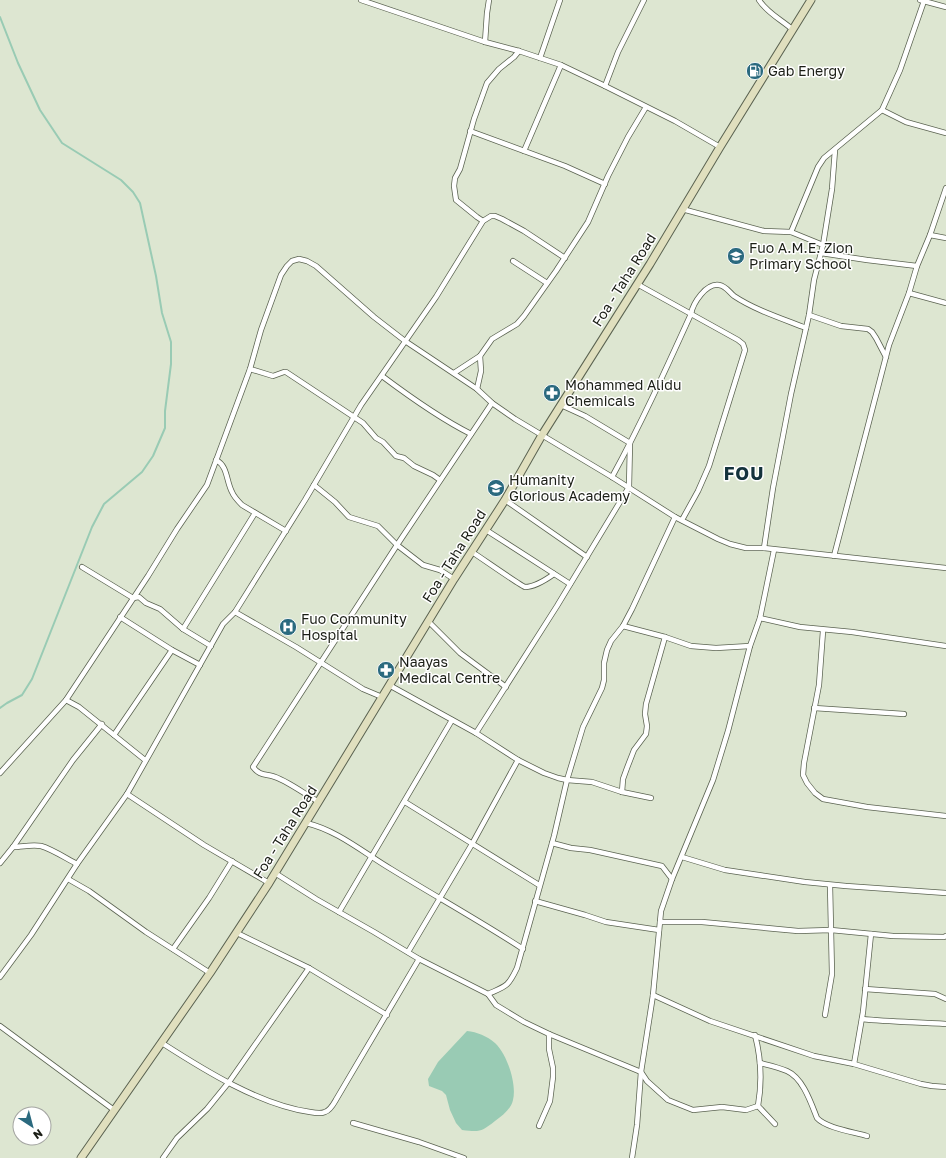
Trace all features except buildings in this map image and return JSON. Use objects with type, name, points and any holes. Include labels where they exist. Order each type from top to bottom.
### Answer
[{"type":"street","points":[[361,0],[373,2],[485,42],[519,51],[561,65],[675,121],[720,147]]},
{"type":"street","points":[[485,42],[489,0]]},
{"type":"street","points":[[540,58],[560,0]]},
{"type":"street","points":[[605,86],[618,52],[644,0]]},
{"type":"street","points":[[759,0],[772,14],[782,20],[793,30]]},
{"type":"street","name":"Foa - Taha Road","points":[[81,1158],[210,973],[269,883],[454,579],[505,500],[542,435],[637,284],[811,0]]},
{"type":"street","points":[[791,232],[818,167],[824,158],[882,110],[900,70],[922,1],[946,7]]},
{"type":"street","points":[[483,221],[456,200],[454,186],[470,131],[487,83],[499,69],[519,51]]},
{"type":"street","points":[[524,151],[561,65]]},
{"type":"street","points":[[454,373],[480,356],[492,339],[517,324],[547,283],[588,222],[628,137],[646,107]]},
{"type":"street","points":[[882,110],[906,122],[946,133]]},
{"type":"street","points":[[470,131],[565,166],[605,184]]},
{"type":"street","points":[[764,548],[774,488],[809,315],[814,280],[821,253],[832,189],[834,150]]},
{"type":"street","points":[[834,556],[886,357],[917,266],[930,235],[946,188]]},
{"type":"street","points":[[682,209],[764,231],[791,232],[822,245]]},
{"type":"street","points":[[0,977],[31,935],[77,864],[127,794],[223,624],[235,612],[370,392],[439,291],[483,221],[491,216],[502,219],[524,231],[565,258]]},
{"type":"street","points":[[930,235],[946,238]]},
{"type":"street","points":[[821,253],[917,266]]},
{"type":"street","points":[[0,773],[66,700],[148,576],[177,529],[207,486],[235,414],[261,330],[281,275],[292,261],[299,259],[308,261],[316,266],[374,317],[405,341],[477,389],[492,403],[682,520],[718,539],[746,548],[764,548],[946,568]]},
{"type":"street","points":[[513,261],[547,283]]},
{"type":"street","points":[[637,284],[738,340],[743,344],[745,350],[709,466],[698,491],[682,520]]},
{"type":"street","points":[[612,477],[630,443],[691,314],[696,300],[709,288],[714,285],[725,287],[743,301],[806,328]]},
{"type":"street","points":[[909,292],[946,303]]},
{"type":"street","points":[[809,315],[841,326],[868,329],[876,338],[886,357]]},
{"type":"street","points":[[477,389],[481,371],[480,356]]},
{"type":"street","points":[[250,369],[273,376],[286,372],[363,423],[376,438],[383,442],[396,456],[404,458],[414,466],[440,480]]},
{"type":"street","points":[[382,376],[429,410],[471,434]]},
{"type":"street","points":[[319,802],[281,779],[258,773],[253,768],[320,662],[492,403]]},
{"type":"street","points":[[561,405],[585,416],[630,443]]},
{"type":"street","points":[[476,733],[629,487],[630,443]]},
{"type":"street","points":[[216,460],[223,466],[232,493],[242,505],[286,531]]},
{"type":"street","points":[[314,485],[336,502],[348,517],[375,524],[383,529],[397,545],[423,565],[440,570],[454,579]]},
{"type":"street","points":[[505,500],[586,557]]},
{"type":"street","points":[[183,629],[255,512]]},
{"type":"street","points":[[488,994],[511,981],[517,968],[552,843],[567,780],[583,727],[602,688],[604,680],[604,663],[607,650],[616,633],[623,626],[639,596],[676,516]]},
{"type":"street","points":[[486,530],[570,584]]},
{"type":"street","points":[[632,1158],[637,1125],[641,1072],[653,995],[661,911],[672,879],[713,780],[750,646],[760,618],[774,550]]},
{"type":"street","points":[[472,552],[501,570],[517,584],[525,587],[541,582],[554,574]]},
{"type":"street","points":[[82,567],[133,598],[139,597],[146,603],[160,610],[183,629],[211,646]]},
{"type":"street","points":[[235,612],[363,689],[382,697]]},
{"type":"street","points":[[120,617],[172,650],[200,665]]},
{"type":"street","points":[[760,618],[783,624],[823,630],[852,632],[946,646]]},
{"type":"street","points":[[429,622],[460,653],[506,687]]},
{"type":"street","points":[[623,626],[666,637],[691,646],[716,648],[750,646]]},
{"type":"street","points":[[823,630],[819,685],[804,763],[803,775],[807,783],[815,793],[823,799],[946,816]]},
{"type":"street","points":[[622,792],[623,779],[634,750],[646,734],[646,704],[666,637]]},
{"type":"street","points":[[114,735],[172,650]]},
{"type":"street","points":[[389,685],[476,733],[518,760],[544,773],[567,780],[592,782],[622,792],[651,798]]},
{"type":"street","points":[[66,700],[102,724],[145,760]]},
{"type":"street","points":[[814,708],[904,714]]},
{"type":"street","points":[[339,912],[452,720]]},
{"type":"street","points":[[0,863],[13,847],[72,760],[102,724]]},
{"type":"street","points":[[408,952],[472,844],[518,760]]},
{"type":"street","points":[[127,794],[204,844],[269,883]]},
{"type":"street","points":[[405,802],[539,885]]},
{"type":"street","points":[[306,823],[320,826],[350,842],[372,858],[523,949]]},
{"type":"street","points":[[552,843],[662,866],[672,879]]},
{"type":"street","points":[[13,847],[40,846],[49,849],[61,857],[77,864]]},
{"type":"street","points":[[682,857],[725,870],[830,885],[946,893]]},
{"type":"street","points":[[174,949],[232,861]]},
{"type":"street","points":[[275,873],[419,959],[488,994],[496,1005],[506,1012],[549,1034],[641,1072],[647,1081],[668,1100],[693,1110],[722,1107],[746,1110],[758,1106]]},
{"type":"street","points":[[68,879],[210,973]]},
{"type":"street","points":[[825,1015],[832,974],[830,885]]},
{"type":"street","points":[[535,901],[606,922],[659,930]]},
{"type":"street","points":[[660,922],[702,922],[798,932],[831,930],[892,936],[944,938],[946,936]]},
{"type":"street","points":[[237,932],[309,968],[387,1015]]},
{"type":"street","points":[[854,1064],[862,1019],[871,934]]},
{"type":"street","points":[[162,1043],[194,1064],[263,1098],[301,1111],[319,1113],[325,1112],[330,1109],[337,1098],[419,959]]},
{"type":"street","points":[[163,1158],[177,1138],[207,1109],[229,1082],[309,968]]},
{"type":"street","points":[[866,988],[936,994],[946,1000]]},
{"type":"street","points":[[653,995],[710,1021],[814,1056],[854,1064],[921,1084],[946,1086]]},
{"type":"street","points":[[862,1019],[889,1022],[946,1024]]},
{"type":"street","points":[[0,1026],[114,1110]]},
{"type":"street","points":[[539,1126],[550,1101],[553,1077],[553,1068],[549,1049],[549,1034]]},
{"type":"street","points":[[754,1035],[760,1063],[760,1095],[758,1106]]},
{"type":"street","points":[[760,1063],[789,1071],[803,1087],[820,1122],[867,1136]]},
{"type":"street","points":[[758,1106],[775,1124]]},
{"type":"street","points":[[353,1123],[419,1142],[464,1158]]},
{"type":"shaded area","points":[[467,1031],[485,1036],[495,1043],[507,1062],[514,1086],[513,1100],[509,1109],[486,1127],[477,1131],[462,1130],[456,1123],[450,1110],[446,1095],[442,1091],[429,1086],[428,1079],[438,1062]]},
{"type":"waterway","points":[[0,17],[18,63],[40,110],[62,143],[121,180],[133,192],[140,203],[156,276],[162,313],[171,342],[171,364],[165,411],[165,428],[153,456],[142,472],[104,504],[92,527],[32,679],[22,695],[0,708]]},
{"type":"place","name":"Gab Energy","points":[[755,71]]},
{"type":"place","name":"Fuo A.M.E. Zion Primary School","points":[[736,256]]},
{"type":"place","name":"Mohammed Alidu Chemicals","points":[[552,393]]},
{"type":"place","name":"Humanity Glorious Academy","points":[[496,488]]},
{"type":"place","name":"Fuo Community Hospital","points":[[288,627]]},
{"type":"place","name":"Naayas Medical Centre","points":[[386,670]]},
{"type":"district","name":"FOU","points":[[744,474]]}]
